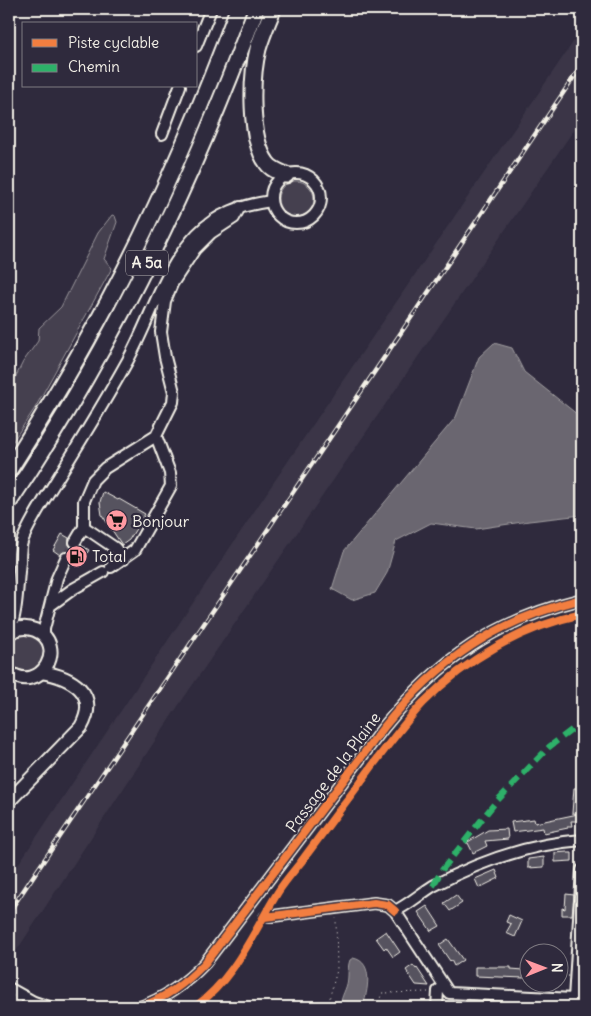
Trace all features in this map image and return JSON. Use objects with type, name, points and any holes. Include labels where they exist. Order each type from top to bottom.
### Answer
[{"type":"highway","name":"A 5a","points":[[9,470],[86,342],[130,259],[177,159],[238,9]]},
{"type":"highway","name":"A 5a","points":[[9,502],[95,362],[144,270],[209,130],[256,9]]},
{"type":"highway","points":[[273,9],[258,50],[255,64],[253,90],[254,120],[259,146],[266,162],[270,167],[286,175]]},
{"type":"main road","points":[[9,634],[18,629],[37,630],[44,636],[50,647],[49,663],[42,672],[27,678],[19,677],[9,672]]},
{"type":"main road","points":[[9,800],[81,727],[86,717],[88,707],[82,690],[63,677],[42,672]]},
{"type":"street","points":[[198,41],[211,9]]},
{"type":"street","points":[[162,134],[179,88]]},
{"type":"street","points":[[297,173],[313,180],[321,194],[318,211],[305,222],[299,223],[288,222],[278,216],[271,201],[274,186],[286,175],[297,173]]},
{"type":"street","points":[[9,634],[15,608],[22,541],[33,518],[92,423],[128,360],[167,276],[178,258],[197,234],[220,216],[240,207],[271,201]]},
{"type":"street","points":[[75,542],[84,527],[84,501],[93,480],[105,468],[156,436],[173,402],[174,392],[161,332],[165,301],[180,270],[195,249],[210,233],[234,218],[240,207]]},
{"type":"street","points":[[51,606],[73,589],[107,570],[136,550],[171,486],[170,473],[156,436]]},
{"type":"street","points":[[84,527],[115,548],[124,559]]},
{"type":"street","points":[[44,636],[44,629],[57,578],[66,558]]},
{"type":"street","name":"Passage de la Plaine","points":[[140,1007],[174,991],[205,963],[384,727],[408,698],[429,677],[464,650],[508,624],[546,608],[582,599]]},
{"type":"street","points":[[15,608],[18,616],[27,628]]},
{"type":"street","points":[[395,911],[433,886],[498,858],[536,846],[582,840]]},
{"type":"street","points":[[265,917],[374,903],[388,906],[395,911],[441,989],[446,992],[573,1003],[582,870]]},
{"type":"street","points":[[9,988],[19,995],[48,1007]]},
{"type":"street","points":[[437,1007],[441,989]]},
{"type":"street","points":[[12,1007],[19,995]]},
{"type":"path","points":[[327,1007],[337,970],[335,908]]},
{"type":"path","points":[[376,1007],[382,993],[441,989]]},
{"type":"shaded area","points":[[582,29],[582,118],[174,712],[9,962],[9,878],[276,479]]},
{"type":"shaded area","points":[[296,181],[303,182],[309,186],[313,192],[313,206],[309,212],[303,216],[296,217],[289,216],[283,212],[279,206],[278,199],[279,192],[283,186],[289,182]]},
{"type":"shaded area","points":[[112,215],[115,216],[117,222],[104,259],[112,268],[35,408],[9,447],[9,381],[12,384],[23,362],[38,341],[39,328],[61,307],[98,233]]},
{"type":"shaded area","points":[[494,343],[512,348],[524,372],[578,415],[582,416],[582,515],[476,529],[431,523],[396,541],[387,573],[375,593],[352,600],[332,589],[344,551],[456,417],[479,357]]},
{"type":"shaded area","points":[[26,635],[33,636],[39,640],[43,646],[43,660],[39,666],[33,670],[26,671],[19,670],[13,666],[9,660],[8,653],[9,646],[13,640],[19,636]]},
{"type":"shaded area","points":[[353,958],[360,961],[367,971],[365,1001],[363,1007],[341,1007],[348,981],[349,963]]},
{"type":"building","points":[[103,492],[145,514],[129,540],[122,545],[102,515],[100,502]]},
{"type":"building","points":[[62,534],[69,538],[69,545],[72,548],[78,548],[81,545],[89,550],[79,566],[72,562],[73,557],[69,552],[65,551],[60,555],[53,550]]},
{"type":"building","points":[[574,788],[579,788],[579,803],[582,803],[582,814],[572,813]]},
{"type":"building","points":[[578,814],[577,821],[571,821],[572,826],[544,833],[543,828],[513,832],[511,822],[534,819],[535,823]]},
{"type":"building","points":[[507,829],[508,839],[485,841],[487,846],[473,853],[468,843],[466,843],[488,830]]},
{"type":"building","points":[[555,853],[572,853],[572,861],[555,862]]},
{"type":"building","points":[[544,857],[544,867],[528,868],[528,859]]},
{"type":"building","points":[[496,870],[499,878],[479,888],[475,879]]},
{"type":"building","points":[[566,894],[574,895],[572,915],[562,915],[562,908],[565,909]]},
{"type":"building","points":[[456,895],[462,903],[450,911],[444,903]]},
{"type":"building","points":[[427,906],[440,926],[431,931],[418,912]]},
{"type":"building","points":[[509,915],[522,921],[515,937],[506,933],[511,924],[506,922]]},
{"type":"building","points":[[386,931],[400,952],[393,957],[376,938]]},
{"type":"building","points":[[448,939],[463,960],[454,966],[439,945]]},
{"type":"building","points":[[413,965],[429,986],[416,985],[406,970]]},
{"type":"building","points":[[475,967],[511,967],[511,969],[518,970],[518,978],[475,976]]},
{"type":"tunnel","points":[[66,558],[75,542]]},
{"type":"railway","points":[[9,912],[582,65]]},
{"type":"marked path","points":[[433,886],[442,870],[494,804],[549,747],[582,722]]},
{"type":"cycle path","points":[[140,1007],[175,989],[205,963],[384,727],[426,681],[448,662],[496,631],[523,618],[582,599]]},
{"type":"cycle path","points":[[195,1007],[221,983],[232,969],[283,884],[392,740],[423,703],[458,672],[496,647],[538,627],[582,614]]},
{"type":"cycle path","points":[[265,917],[374,903],[388,905],[395,911]]},
{"type":"place","name":"Bonjour","points":[[116,521]]},
{"type":"place","name":"Total","points":[[76,556]]}]
